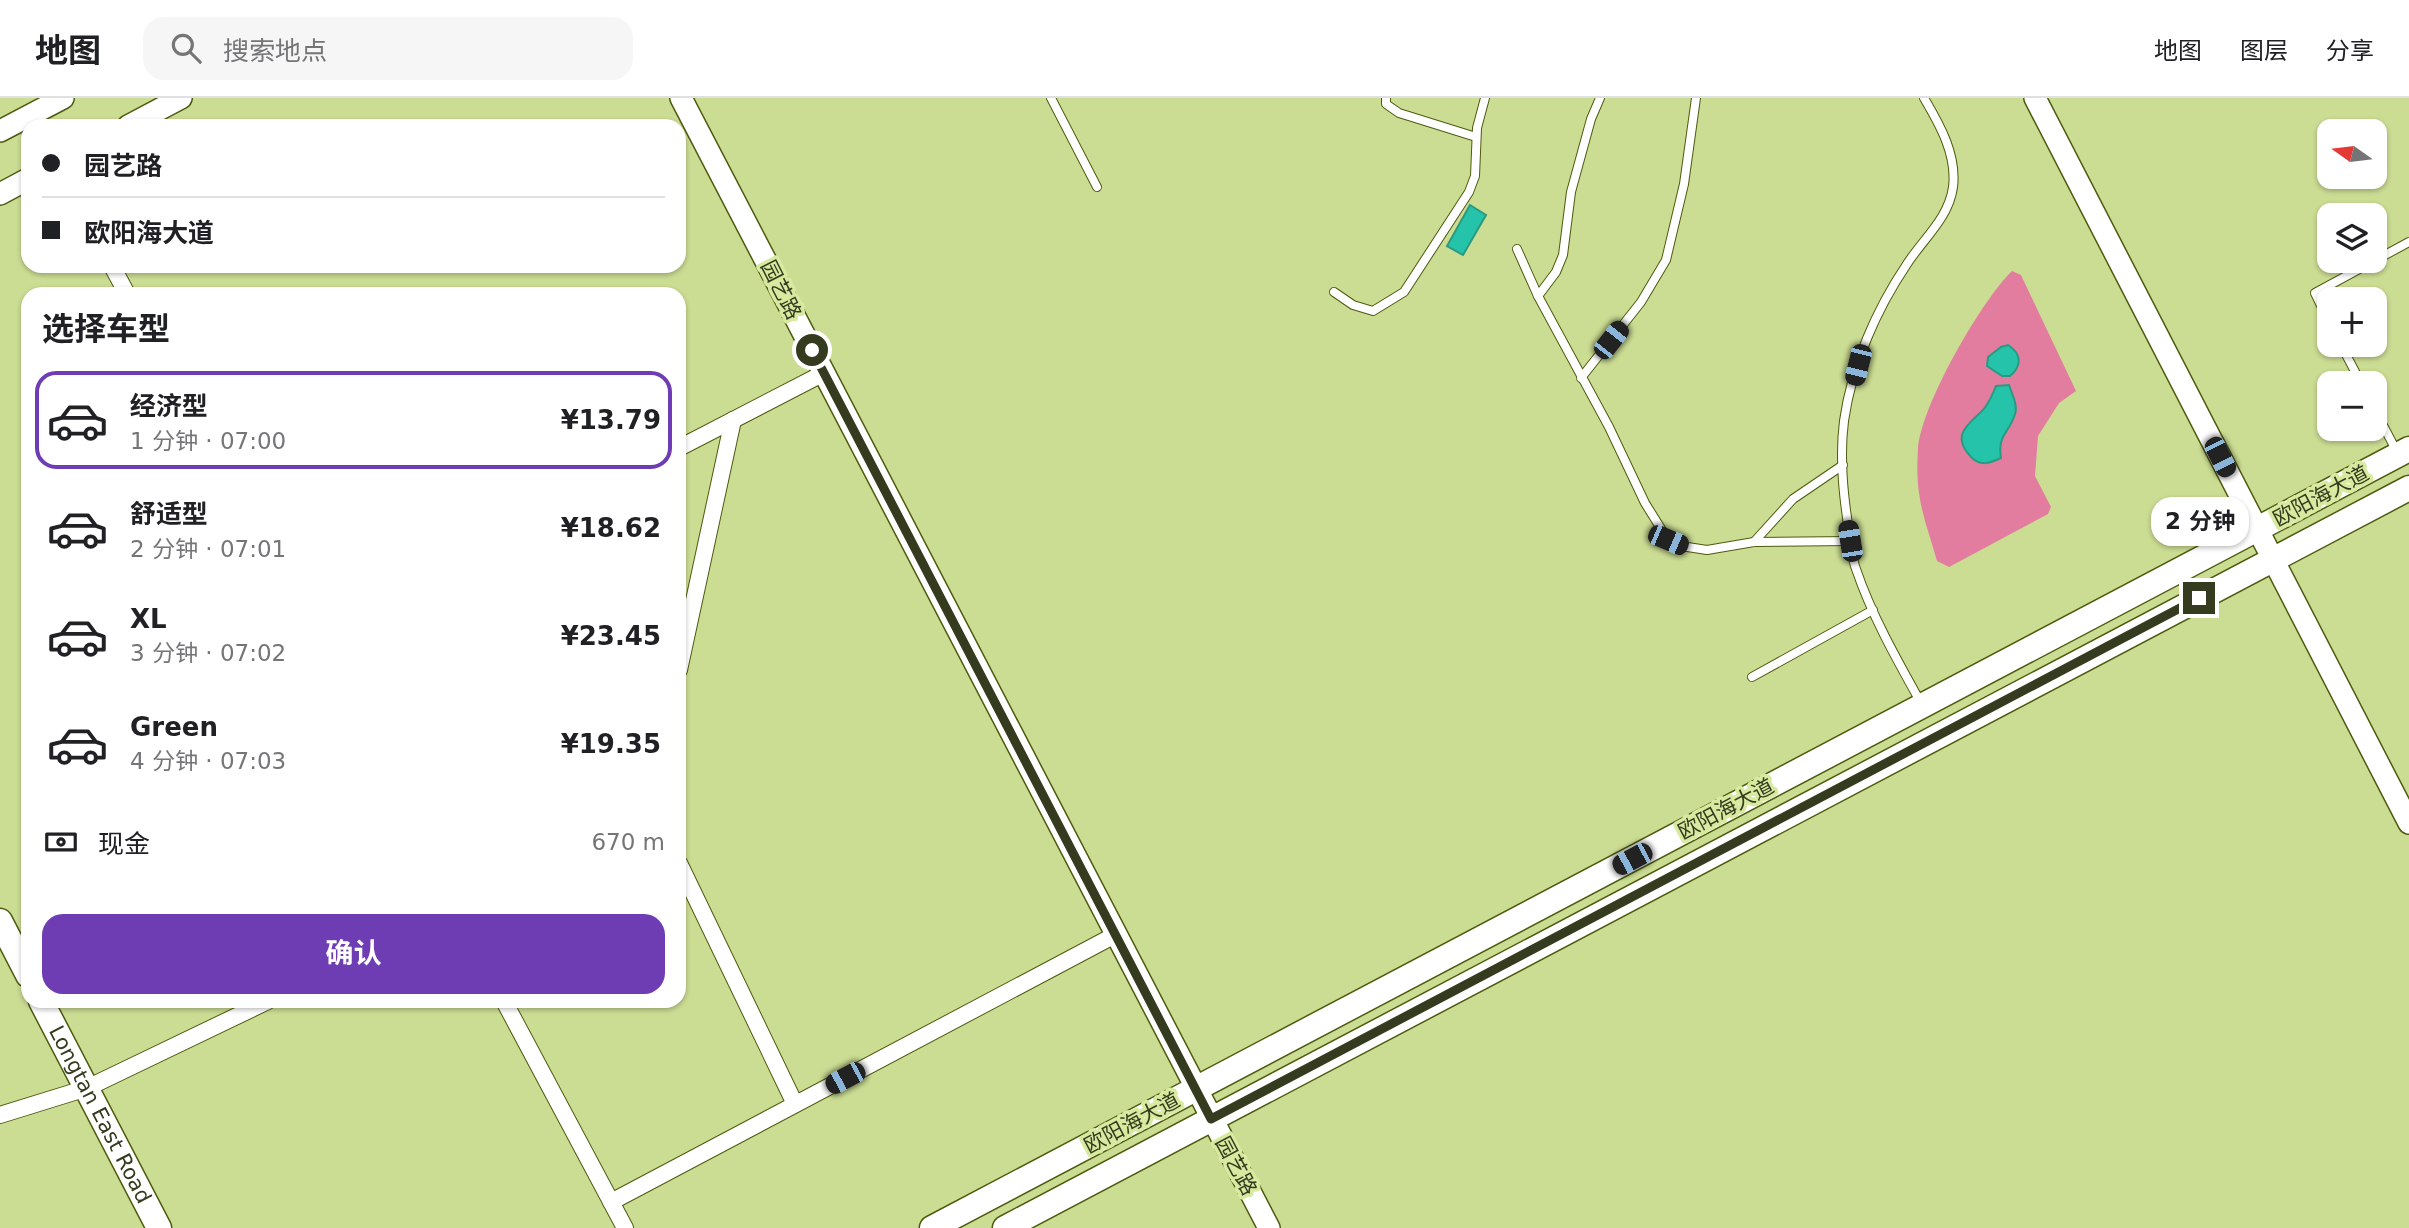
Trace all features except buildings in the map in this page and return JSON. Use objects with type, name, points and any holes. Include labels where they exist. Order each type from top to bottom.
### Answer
[{"type":"main road","name":"欧阳海大道","points":[[932,1228],[2404,452]]},
{"type":"main road","name":"欧阳海大道","points":[[1005,1228],[2409,488]]},
{"type":"main road","points":[[0,921],[21,962]]},
{"type":"main road","name":"Longtan East Road","points":[[45,1008],[159,1228]]},
{"type":"street","points":[[23,119],[62,98]]},
{"type":"street","points":[[141,119],[181,98]]},
{"type":"street","name":"园艺路","points":[[681,98],[1269,1228]]},
{"type":"street","points":[[2035,98],[2409,823]]},
{"type":"street","points":[[0,131],[21,120]]},
{"type":"street","points":[[0,194],[21,183]]},
{"type":"street","points":[[686,444],[824,373]]},
{"type":"street","points":[[686,638],[733,420]]},
{"type":"street","points":[[686,877],[796,1104]]},
{"type":"street","points":[[611,1202],[1115,935]]},
{"type":"street","points":[[0,1115],[87,1088],[253,1008]]},
{"type":"street","points":[[507,1008],[625,1228]]},
{"type":"lane","points":[[1051,98],[1097,187]]},
{"type":"lane","points":[[1386,98],[1386,104],[1399,113],[1476,137]]},
{"type":"lane","points":[[1334,292],[1353,305],[1373,311],[1404,292],[1469,192],[1475,176],[1476,137],[1485,98]]},
{"type":"lane","points":[[1538,296],[1556,272],[1563,255],[1570,192],[1591,119],[1600,98]]},
{"type":"lane","points":[[1581,378],[1641,302],[1666,260],[1684,184],[1696,98]]},
{"type":"lane","points":[[1922,706],[1883,634],[1855,567],[1842,491],[1844,421],[1858,365],[1880,308],[1908,261],[1951,202],[1953,164],[1943,131],[1924,98]]},
{"type":"lane","points":[[2326,287],[2409,242]]},
{"type":"lane","points":[[1517,249],[1538,296],[1609,428],[1645,503],[1668,540],[1681,546],[1707,550],[1754,542],[1850,541]]},
{"type":"lane","points":[[2387,427],[2404,452]]},
{"type":"lane","points":[[1754,542],[1793,499],[1843,465]]},
{"type":"lane","points":[[1752,677],[1873,610]]},
{"type":"shaded area","points":[[2012,271],[2021,275],[2076,391],[2059,403],[2038,436],[2035,476],[2051,507],[2048,514],[1949,567],[1937,561],[1920,502],[1917,466],[1921,431],[1940,382],[1969,329]]},
{"type":"water","points":[[1470,205],[1486,215],[1463,255],[1447,246]]},
{"type":"water","points":[[2008,345],[2016,352],[2019,360],[2017,368],[2010,376],[2002,376],[1987,366],[1988,357]]},
{"type":"water","points":[[2009,385],[2016,411],[2002,439],[2001,458],[1989,463],[1978,462],[1965,450],[1962,443],[1963,431],[1987,405],[1996,386]]},
{"type":"route","points":[[812,350],[1211,1119],[2199,598]]}]
